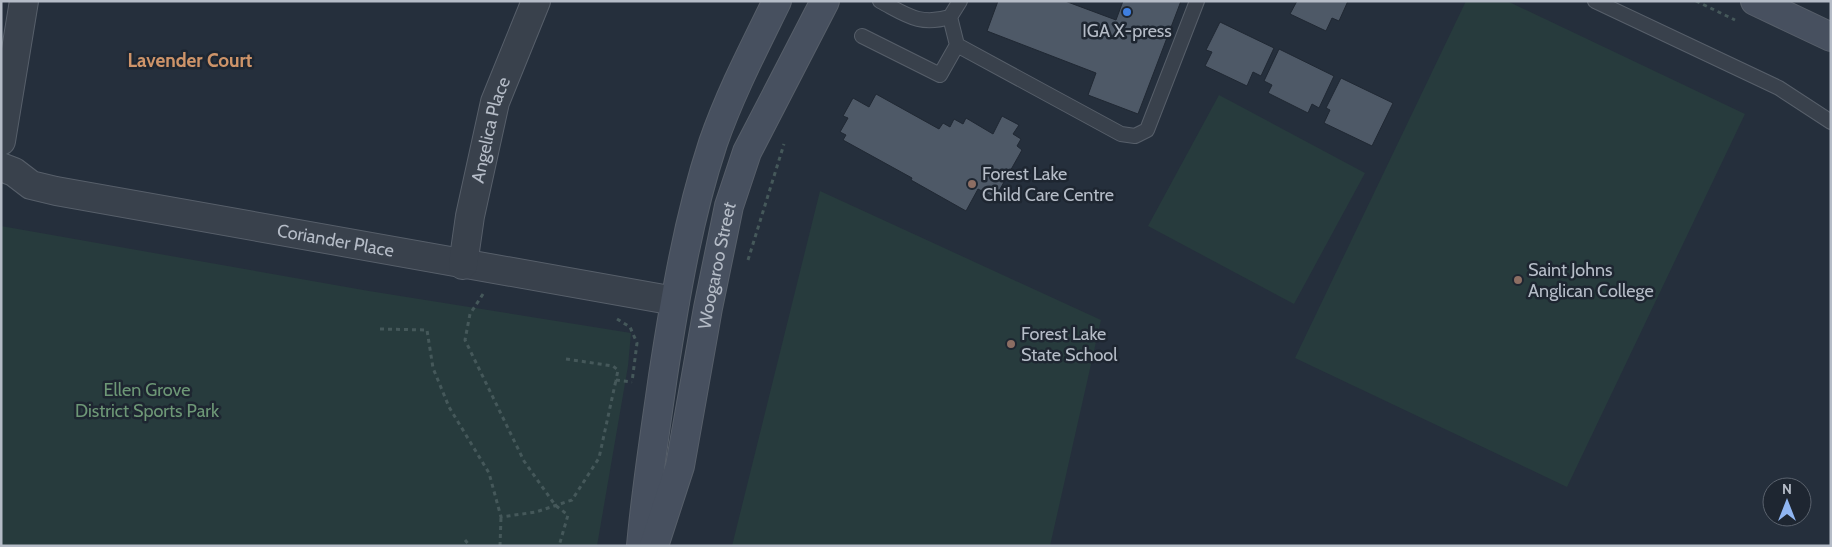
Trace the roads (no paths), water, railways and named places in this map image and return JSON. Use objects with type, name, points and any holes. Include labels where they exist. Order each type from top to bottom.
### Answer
[{"type":"main road","name":"Woogaroo Street","points":[[641,546],[647,485],[675,301],[691,220],[713,144],[738,81],[777,1]]},
{"type":"main road","name":"Woogaroo Street","points":[[654,546],[680,466],[708,308],[729,206],[747,152],[825,1]]},
{"type":"main road","points":[[1755,1],[1831,37]]},
{"type":"main road","points":[[675,301],[708,308]]},
{"type":"street","points":[[1,141],[24,1]]},
{"type":"street","name":"Angelica Place","points":[[463,264],[470,216],[496,102],[536,1]]},
{"type":"street","name":"Coriander Place","points":[[1,167],[14,172],[31,185],[56,191],[675,301]]},
{"type":"lane","points":[[880,1],[916,19],[935,22],[950,17],[960,1]]},
{"type":"lane","points":[[957,45],[1121,134],[1135,136],[1147,130],[1196,1]]},
{"type":"lane","points":[[1595,1],[1779,88],[1831,122]]},
{"type":"lane","points":[[862,36],[940,75],[957,45],[950,17]]},
{"type":"place","name":"IGA X-press","points":[[1127,12]]},
{"type":"place","name":"Forest Lake Child Care Centre","points":[[972,184]]},
{"type":"place","name":"Saint Johns Anglican College","points":[[1518,280]]},
{"type":"place","name":"Forest Lake State School","points":[[1011,344]]},
{"type":"district","name":"Lavender Court","points":[[190,60]]},
{"type":"park label","name":"Ellen Grove District Sports Park","points":[[147,400]]}]
